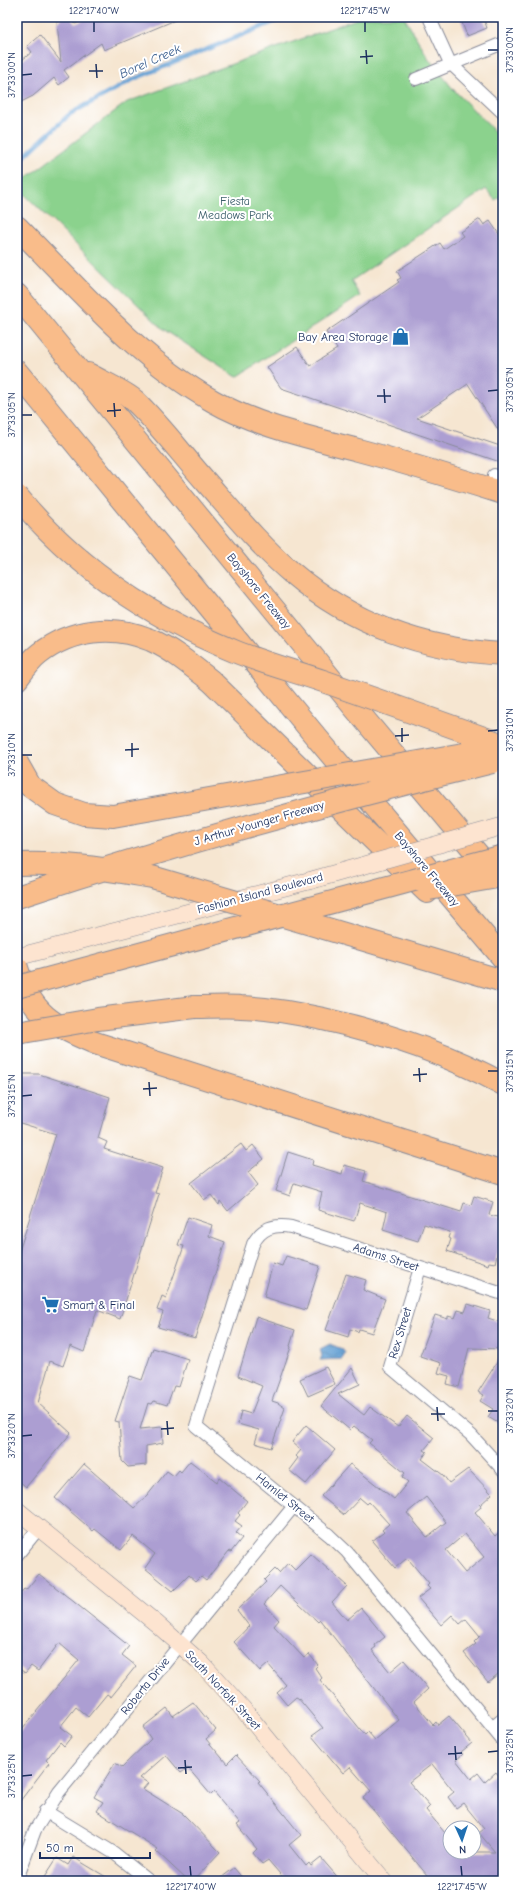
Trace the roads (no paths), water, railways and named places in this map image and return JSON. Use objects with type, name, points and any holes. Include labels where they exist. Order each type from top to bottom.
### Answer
[{"type":"highway","points":[[17,227],[113,323],[148,355],[182,381],[213,401],[249,418],[289,431],[500,482]]},
{"type":"highway","name":"Bayshore Freeway","points":[[17,295],[354,707],[503,885]]},
{"type":"highway","points":[[76,367],[134,400],[261,542],[292,573],[325,597],[360,619],[391,632],[424,643],[473,653],[503,654]]},
{"type":"highway","name":"Bayshore Freeway","points":[[17,372],[312,732],[503,958]]},
{"type":"highway","points":[[17,496],[50,533],[80,561],[114,587],[150,610],[235,651],[503,746]]},
{"type":"highway","points":[[17,679],[38,654],[68,637],[97,630],[126,632],[151,640],[211,680],[503,967]]},
{"type":"highway","points":[[17,763],[30,786],[55,804],[84,814],[113,816],[503,746]]},
{"type":"highway","name":"J Arthur Younger Freeway","points":[[17,897],[218,834],[363,794],[503,760]]},
{"type":"highway","points":[[464,838],[503,859]]},
{"type":"highway","points":[[17,987],[503,856]]},
{"type":"highway","points":[[17,864],[45,863],[90,867],[152,877],[503,981]]},
{"type":"highway","points":[[165,948],[367,901],[503,876]]},
{"type":"highway","points":[[17,968],[22,984],[35,1008],[60,1028],[95,1043],[503,1173]]},
{"type":"highway","points":[[17,1033],[98,1019],[195,1007],[242,1007],[297,1014],[354,1026],[416,1045],[472,1067],[503,1084]]},
{"type":"main road","name":"Fashion Island Boulevard","points":[[17,957],[312,880],[503,826]]},
{"type":"main road","name":"South Norfolk Street","points":[[17,1510],[201,1663],[242,1708],[384,1881]]},
{"type":"street","points":[[430,17],[450,63],[503,113]]},
{"type":"street","points":[[416,79],[450,63],[503,43]]},
{"type":"street","name":"Adams Street","points":[[269,1228],[291,1227],[503,1294]]},
{"type":"street","name":"Hamlet Street","points":[[269,1228],[262,1231],[253,1244],[196,1426],[294,1506],[347,1552],[503,1741]]},
{"type":"street","name":"Rex Street","points":[[420,1268],[390,1367],[471,1435],[503,1470]]},
{"type":"street","name":"Roberta Drive","points":[[17,1879],[26,1849],[46,1811],[72,1776],[294,1506]]},
{"type":"street","points":[[17,1556],[39,1528]]},
{"type":"street","points":[[492,1728],[503,1718]]},
{"type":"street","points":[[46,1811],[114,1853],[149,1881]]},
{"type":"water","points":[[330,1344],[342,1349],[345,1353],[342,1359],[320,1360],[322,1356],[320,1349]]},
{"type":"waterway","name":"Borel Creek","points":[[17,163],[70,114],[134,79],[286,17]]},
{"type":"place","name":"Bay Area Storage","points":[[401,337]]},
{"type":"place","name":"Smart & Final","points":[[50,1305]]},
{"type":"park label","name":"Fiesta Meadows Park","points":[[235,208]]}]
